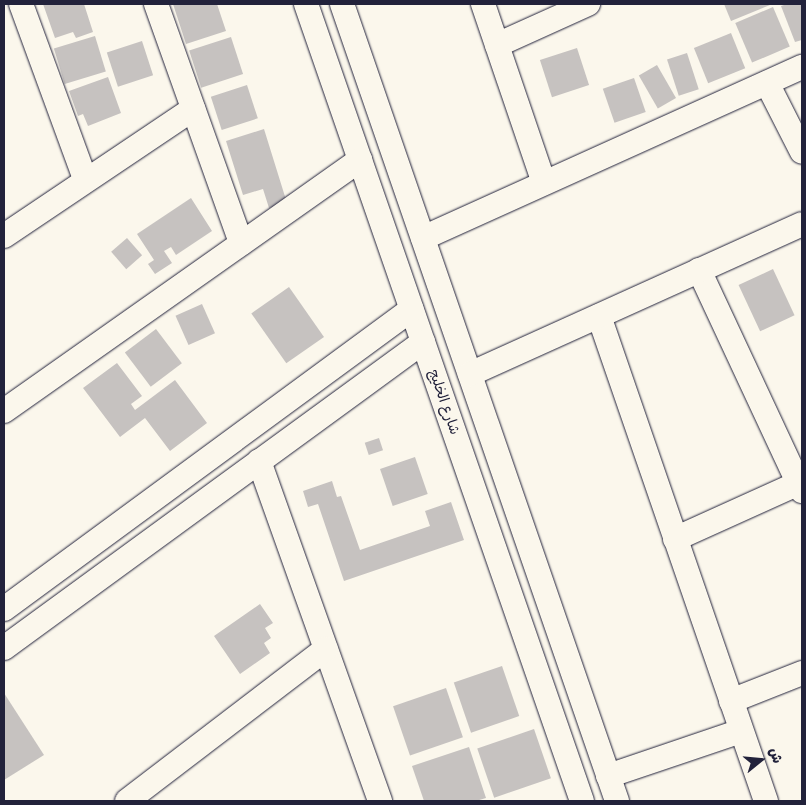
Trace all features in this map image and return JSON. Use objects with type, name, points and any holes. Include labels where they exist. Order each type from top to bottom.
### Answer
[{"type":"street","points":[[21,4],[85,179]]},
{"type":"street","points":[[156,4],[241,244]]},
{"type":"street","name":"شارع الخليج","points":[[306,4],[582,801]]},
{"type":"street","points":[[342,4],[617,801]]},
{"type":"street","points":[[483,4],[544,183]]},
{"type":"street","points":[[497,45],[588,4]]},
{"type":"street","points":[[422,238],[802,67]]},
{"type":"street","points":[[767,83],[802,152]]},
{"type":"street","points":[[4,236],[85,179],[193,109]]},
{"type":"street","points":[[4,411],[360,160]]},
{"type":"street","points":[[470,374],[802,224]]},
{"type":"street","points":[[675,539],[800,487],[699,270]]},
{"type":"street","points":[[4,609],[412,309]]},
{"type":"street","points":[[599,316],[766,801]]},
{"type":"street","points":[[4,648],[423,342]]},
{"type":"street","points":[[259,461],[380,801]]},
{"type":"street","points":[[127,801],[326,649]]},
{"type":"street","points":[[731,701],[802,673]]},
{"type":"street","points":[[608,776],[741,731]]},
{"type":"building","points":[[43,4],[84,4],[93,32],[76,38],[73,32],[55,38]]},
{"type":"building","points":[[173,4],[217,4],[226,31],[186,44]]},
{"type":"building","points":[[724,4],[769,4],[770,5],[731,21]]},
{"type":"building","points":[[802,4],[802,40],[795,42],[781,6]]},
{"type":"building","points":[[773,7],[790,47],[752,63],[735,23]]},
{"type":"building","points":[[731,33],[745,68],[708,83],[694,48]]},
{"type":"building","points":[[95,36],[106,71],[65,84],[54,49]]},
{"type":"building","points":[[231,37],[243,74],[201,88],[189,51]]},
{"type":"building","points":[[142,41],[153,75],[118,87],[107,52]]},
{"type":"building","points":[[577,48],[589,85],[552,97],[540,60]]},
{"type":"building","points":[[687,53],[699,89],[679,96],[667,59]]},
{"type":"building","points":[[657,65],[676,98],[658,108],[639,76]]},
{"type":"building","points":[[108,77],[121,113],[88,126],[83,114],[78,116],[69,91]]},
{"type":"building","points":[[634,78],[646,112],[615,123],[603,89]]},
{"type":"building","points":[[247,85],[258,118],[222,130],[211,97]]},
{"type":"building","points":[[264,129],[287,203],[269,208],[263,189],[243,195],[226,141]]},
{"type":"building","points":[[191,198],[212,231],[176,255],[171,247],[164,251],[172,263],[155,274],[148,264],[154,260],[137,234]]},
{"type":"building","points":[[127,238],[142,255],[126,269],[111,252]]},
{"type":"building","points":[[773,269],[795,315],[760,331],[739,285]]},
{"type":"building","points":[[289,287],[324,337],[286,363],[251,313]]},
{"type":"building","points":[[202,304],[215,333],[189,345],[176,316]]},
{"type":"building","points":[[156,329],[182,363],[151,387],[125,352]]},
{"type":"building","points":[[117,363],[142,396],[131,404],[135,410],[175,380],[207,423],[170,451],[145,418],[120,437],[83,388]]},
{"type":"building","points":[[379,438],[383,450],[369,455],[365,443]]},
{"type":"building","points":[[415,457],[428,494],[393,506],[380,469]]},
{"type":"building","points":[[332,481],[337,497],[341,496],[360,550],[430,526],[425,511],[451,502],[464,540],[344,581],[318,504],[308,507],[303,491]]},
{"type":"building","points":[[260,604],[273,623],[265,628],[271,638],[264,643],[270,653],[240,674],[214,636]]},
{"type":"building","points":[[502,666],[519,716],[471,733],[454,683]]},
{"type":"building","points":[[446,688],[463,737],[410,755],[393,706]]},
{"type":"building","points":[[4,693],[44,755],[4,780]]},
{"type":"building","points":[[534,729],[551,778],[494,798],[477,749]]},
{"type":"building","points":[[469,747],[486,798],[476,801],[424,801],[412,766]]}]
